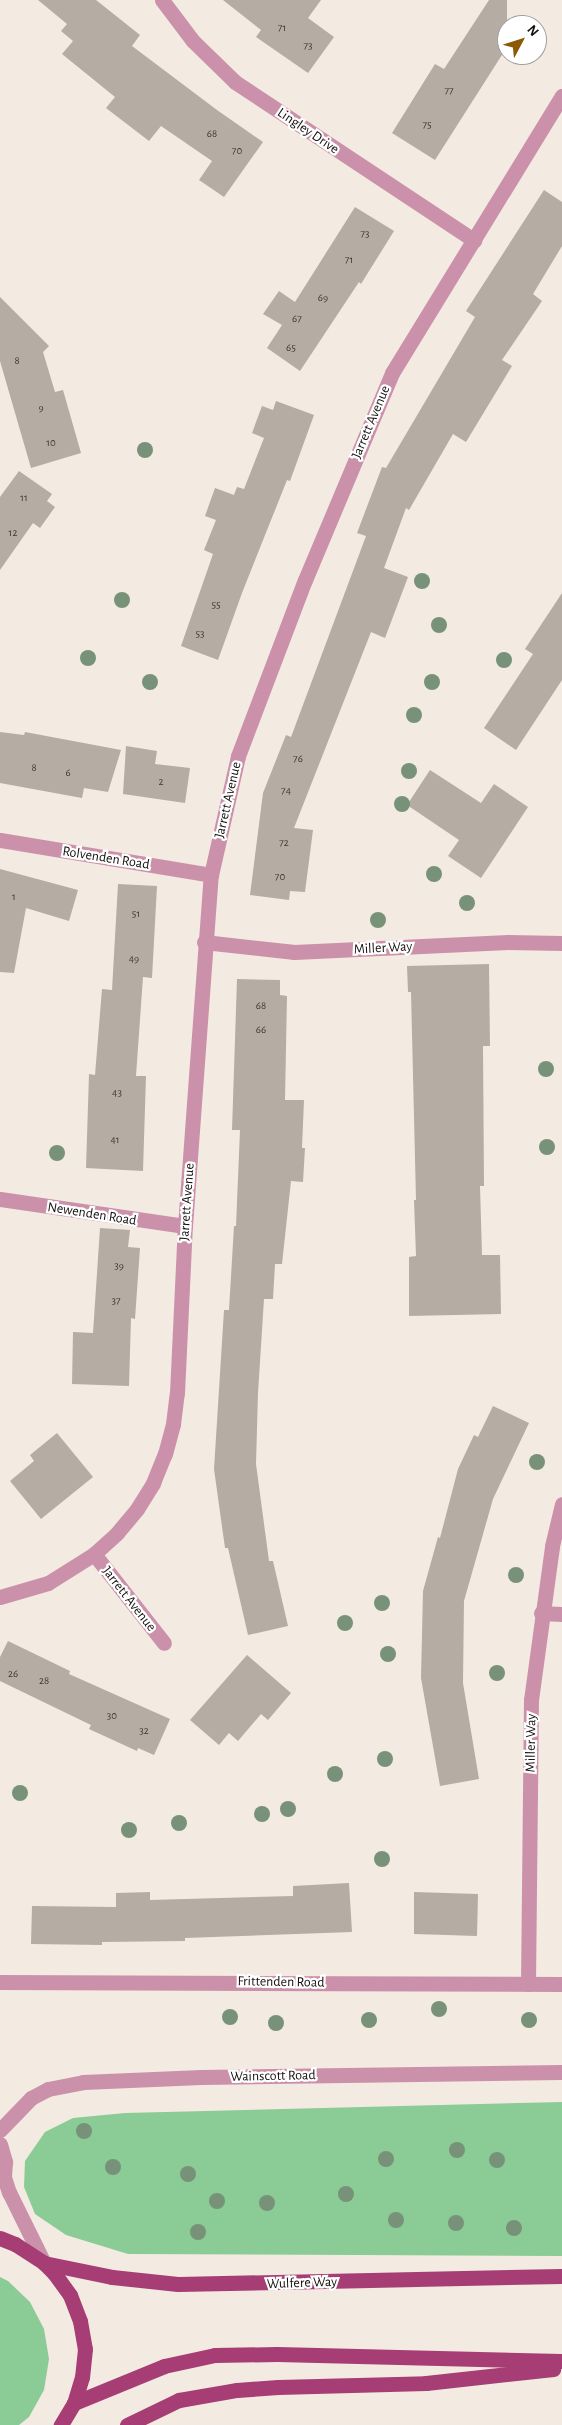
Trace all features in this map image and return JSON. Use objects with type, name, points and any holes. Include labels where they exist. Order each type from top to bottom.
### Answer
[{"type":"main road","points":[[0,2238],[15,2244],[44,2263],[70,2295],[83,2335],[84,2370],[74,2403],[62,2425]]},
{"type":"main road","name":"Wulfere Way","points":[[44,2263],[112,2277],[178,2284],[562,2276]]},
{"type":"main road","points":[[74,2403],[164,2366],[216,2355],[278,2354],[562,2361]]},
{"type":"main road","points":[[127,2425],[180,2400],[236,2390],[426,2383],[562,2368]]},
{"type":"street","name":"Lingley Drive","points":[[162,0],[193,42],[235,82],[474,240]]},
{"type":"street","name":"Jarrett Avenue","points":[[0,1598],[48,1582],[94,1554],[117,1533],[136,1509],[153,1483],[165,1454],[173,1424],[177,1393],[185,1226],[204,942],[211,875],[238,756],[305,580],[392,373],[562,96]]},
{"type":"street","name":"Rolvenden Road","points":[[0,840],[211,875]]},
{"type":"street","name":"Miller Way","points":[[204,942],[294,952],[508,942],[562,943]]},
{"type":"street","name":"Newenden Road","points":[[0,1199],[185,1226]]},
{"type":"street","name":"Miller Way","points":[[528,1984],[531,1700],[552,1546],[562,1504]]},
{"type":"street","name":"Jarrett Avenue","points":[[94,1554],[164,1643]]},
{"type":"street","points":[[542,1614],[562,1614]]},
{"type":"street","name":"Frittenden Road","points":[[0,1982],[562,1984]]},
{"type":"street","name":"Wainscott Road","points":[[0,2129],[31,2098],[48,2089],[83,2082],[220,2077],[562,2072]]},
{"type":"street","points":[[0,2144],[6,2162],[4,2177],[9,2192],[44,2263]]},
{"type":"green space","points":[[562,2102],[562,2256],[128,2254],[66,2235],[35,2214],[24,2187],[25,2161],[45,2132],[73,2118],[125,2113]]},
{"type":"green space","points":[[0,2277],[8,2281],[30,2302],[44,2329],[49,2359],[44,2390],[29,2417],[19,2425],[0,2425]]},
{"type":"building","points":[[38,0],[96,0],[140,35],[132,46],[263,142],[224,197],[199,180],[212,161],[161,126],[149,141],[106,108],[115,97],[62,54],[73,41],[61,31],[67,24]]},
{"type":"building","points":[[223,0],[321,0],[308,18],[334,37],[308,73],[256,37],[261,30]]},
{"type":"building","points":[[489,0],[507,0],[507,15],[497,15],[497,63],[435,160],[392,133],[435,64],[444,69]]},
{"type":"building","points":[[544,190],[562,202],[562,246],[533,294],[542,301],[502,360],[512,366],[466,442],[453,434],[409,510],[406,508],[384,568],[408,577],[385,638],[371,632],[294,828],[313,830],[305,892],[290,891],[289,900],[250,895],[263,793],[286,735],[291,737],[366,536],[357,533],[382,467],[386,468],[475,317],[466,311]]},
{"type":"building","points":[[355,207],[394,231],[361,284],[359,282],[300,371],[267,348],[282,325],[263,314],[279,291],[295,302]]},
{"type":"building","points":[[0,297],[49,346],[43,352],[55,392],[63,390],[81,453],[31,468],[0,361]]},
{"type":"building","points":[[276,401],[314,415],[290,481],[287,480],[242,593],[218,660],[181,646],[213,554],[204,550],[216,520],[205,516],[215,488],[234,495],[237,487],[244,489],[264,438],[252,433],[262,406],[273,410]]},
{"type":"building","points":[[19,471],[52,494],[47,501],[55,507],[40,528],[33,523],[0,570],[0,497]]},
{"type":"building","points":[[562,593],[562,680],[516,750],[484,728],[533,654],[525,649]]},
{"type":"building","points":[[0,732],[24,735],[25,732],[121,750],[108,792],[84,788],[82,798],[0,783]]},
{"type":"building","points":[[126,746],[157,751],[155,764],[190,768],[185,803],[123,794]]},
{"type":"building","points":[[430,770],[481,803],[494,784],[528,807],[481,878],[448,856],[459,840],[407,805]]},
{"type":"building","points":[[0,869],[78,890],[69,921],[26,908],[14,973],[0,972]]},
{"type":"building","points":[[118,884],[157,886],[152,978],[143,977],[136,1076],[146,1076],[143,1171],[86,1168],[89,1074],[95,1075],[102,989],[112,990]]},
{"type":"building","points":[[489,964],[490,1046],[483,1046],[484,1186],[480,1186],[482,1255],[500,1255],[501,1314],[409,1316],[409,1257],[416,1256],[414,1200],[416,1200],[411,992],[408,992],[407,966]]},
{"type":"building","points":[[237,979],[280,980],[280,995],[287,996],[285,1100],[304,1100],[302,1148],[305,1148],[303,1182],[291,1181],[282,1264],[275,1264],[273,1299],[264,1299],[258,1393],[256,1464],[269,1561],[273,1561],[288,1626],[248,1635],[228,1548],[225,1548],[214,1469],[224,1310],[229,1310],[234,1226],[236,1226],[240,1130],[232,1130]]},
{"type":"building","points":[[100,1228],[130,1230],[128,1247],[140,1248],[135,1319],[131,1318],[129,1386],[72,1384],[73,1332],[93,1333]]},
{"type":"building","points":[[493,1406],[529,1423],[493,1499],[464,1601],[463,1683],[479,1779],[440,1786],[421,1678],[423,1591],[438,1537],[440,1538],[458,1469],[474,1435],[478,1437]]},
{"type":"building","points":[[57,1433],[93,1477],[41,1519],[10,1481],[34,1461],[30,1455]]},
{"type":"building","points":[[8,1641],[70,1671],[69,1674],[170,1719],[154,1755],[138,1748],[137,1751],[89,1729],[91,1725],[0,1681],[0,1657]]},
{"type":"building","points":[[247,1655],[291,1693],[268,1720],[261,1714],[238,1741],[229,1733],[219,1745],[190,1720]]},
{"type":"building","points":[[349,1883],[352,1932],[185,1938],[185,1941],[102,1942],[102,1945],[31,1944],[32,1906],[116,1907],[116,1893],[150,1892],[150,1900],[293,1896],[293,1886]]},
{"type":"building","points":[[414,1892],[478,1894],[477,1936],[414,1934]]}]
